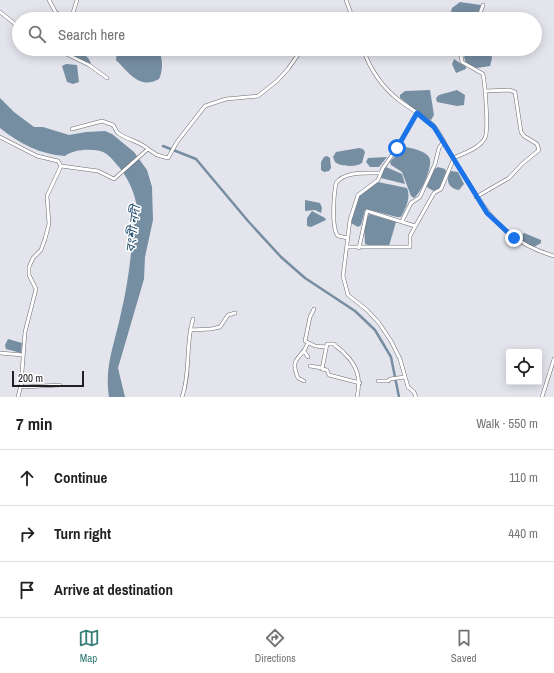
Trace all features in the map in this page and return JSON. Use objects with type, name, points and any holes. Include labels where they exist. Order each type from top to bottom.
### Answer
[{"type":"street","points":[[49,0],[55,12]]},
{"type":"street","points":[[73,12],[77,0]]},
{"type":"street","points":[[346,0],[350,12]]},
{"type":"street","points":[[480,12],[483,5]]},
{"type":"street","points":[[0,12],[12,21]]},
{"type":"street","points":[[70,56],[89,65],[107,78]]},
{"type":"street","points":[[72,129],[102,121],[113,124],[119,134],[144,145],[147,150],[167,159],[177,142],[205,106],[226,99],[258,96],[268,89],[288,70],[297,56]]},
{"type":"street","points":[[366,56],[372,68],[383,84],[399,100],[434,127],[454,158],[476,197],[496,223],[514,238],[531,248],[554,256]]},
{"type":"street","points":[[347,247],[359,248],[367,246],[374,248],[410,248],[410,236],[434,193],[441,189],[454,158],[474,147],[484,139],[487,132],[486,91],[483,74],[462,62],[461,56]]},
{"type":"street","points":[[476,197],[509,178],[522,164],[539,150],[537,144],[524,136],[521,132],[515,92],[510,90],[486,91]]},
{"type":"street","points":[[416,397],[414,392],[408,387],[398,353],[383,329],[368,310],[346,293],[343,276],[352,212],[358,195],[378,180],[380,173],[408,130],[417,113]]},
{"type":"street","points":[[0,137],[37,156],[58,161],[61,166]]},
{"type":"street","points":[[402,221],[411,203],[420,197],[435,164],[439,148],[443,142]]},
{"type":"street","points":[[61,166],[98,171],[114,179],[147,150]]},
{"type":"street","points":[[18,397],[22,386],[25,332],[36,289],[29,275],[29,268],[33,258],[41,250],[45,239],[49,224],[47,196],[61,166]]},
{"type":"street","points":[[348,238],[338,236],[336,233],[334,215],[336,183],[345,176],[364,172],[380,173]]},
{"type":"street","points":[[359,248],[367,211],[416,226]]},
{"type":"street","points":[[314,309],[310,317],[305,339],[308,343],[314,346],[326,347]]},
{"type":"street","points":[[190,330],[211,330],[220,327],[228,315],[235,313]]},
{"type":"street","points":[[182,397],[188,379],[190,330],[193,319]]},
{"type":"street","points":[[304,381],[298,378],[295,366],[296,359],[304,351],[308,343]]},
{"type":"street","points":[[322,368],[327,344],[332,343],[345,353],[359,375],[360,383],[357,397]]},
{"type":"street","points":[[304,351],[308,357]]},
{"type":"street","points":[[0,353],[23,354]]},
{"type":"street","points":[[542,397],[554,359]]},
{"type":"street","points":[[310,366],[322,368],[326,370],[329,375],[360,383]]},
{"type":"street","points":[[378,381],[388,381],[391,379],[405,377]]},
{"type":"street","points":[[22,386],[60,385]]},
{"type":"water","points":[[460,2],[481,5],[478,12],[451,12],[452,8]]},
{"type":"water","points":[[74,56],[86,56],[91,64]]},
{"type":"water","points":[[116,56],[160,56],[162,63],[159,79],[152,82],[140,81],[130,75],[116,60]]},
{"type":"water","points":[[492,56],[492,58],[490,66],[477,68],[466,63],[464,57]]},
{"type":"water","points":[[454,59],[466,67],[466,69],[456,73],[452,64]]},
{"type":"water","points":[[66,64],[77,65],[79,82],[73,84],[67,82],[62,66]]},
{"type":"water","points":[[430,90],[434,115],[431,120],[423,116],[400,98],[400,95],[405,91]]},
{"type":"water","points":[[457,90],[465,95],[464,105],[457,106],[437,102],[436,98],[439,95]]},
{"type":"water","points":[[0,98],[14,112],[34,127],[43,127],[69,135],[105,131],[112,134],[134,152],[147,170],[152,187],[153,220],[145,257],[144,279],[118,368],[125,397],[109,397],[108,375],[111,355],[126,292],[134,224],[137,212],[135,197],[131,186],[119,167],[103,152],[84,150],[73,152],[65,156],[56,155],[30,147],[15,139],[0,128]]},
{"type":"water","points":[[406,147],[425,153],[429,157],[430,161],[426,179],[420,191],[414,198],[411,196],[402,172],[391,165],[390,162],[402,148]]},
{"type":"water","points":[[359,148],[363,149],[365,152],[362,163],[349,166],[341,165],[335,162],[333,157],[336,152]]},
{"type":"water","points":[[327,156],[330,158],[331,168],[329,171],[324,172],[321,170],[321,162],[324,157]]},
{"type":"water","points":[[387,157],[379,167],[370,167],[366,162],[368,158]]},
{"type":"water","points":[[386,167],[402,174],[405,184],[381,178],[382,172]]},
{"type":"water","points":[[438,167],[445,169],[446,172],[439,189],[434,191],[428,188],[426,184],[433,170]]},
{"type":"water","points":[[451,171],[458,172],[464,184],[459,190],[452,187],[449,183],[448,177]]},
{"type":"water","points":[[378,182],[407,188],[408,199],[405,210],[401,217],[397,217],[365,210],[361,225],[358,227],[351,223],[351,219],[359,195]]},
{"type":"water","points":[[305,200],[320,203],[322,208],[321,213],[315,210],[305,211]]},
{"type":"water","points":[[312,211],[326,220],[311,227],[307,226],[307,218]]},
{"type":"water","points":[[369,214],[396,222],[389,246],[374,247],[365,244],[364,225]]},
{"type":"water","points":[[524,233],[541,240],[541,243],[534,247],[522,241],[520,237]]},
{"type":"water","points":[[8,339],[22,343],[21,353],[6,349],[5,345]]},
{"type":"waterway","points":[[163,146],[196,159],[248,221],[281,257],[305,278],[355,311],[375,330],[391,357],[399,397]]},
{"type":"route","points":[[397,148],[417,113],[434,127],[487,213],[514,238]]},
{"type":"water label","name":"বংশী নদী","points":[[133,229]]}]
